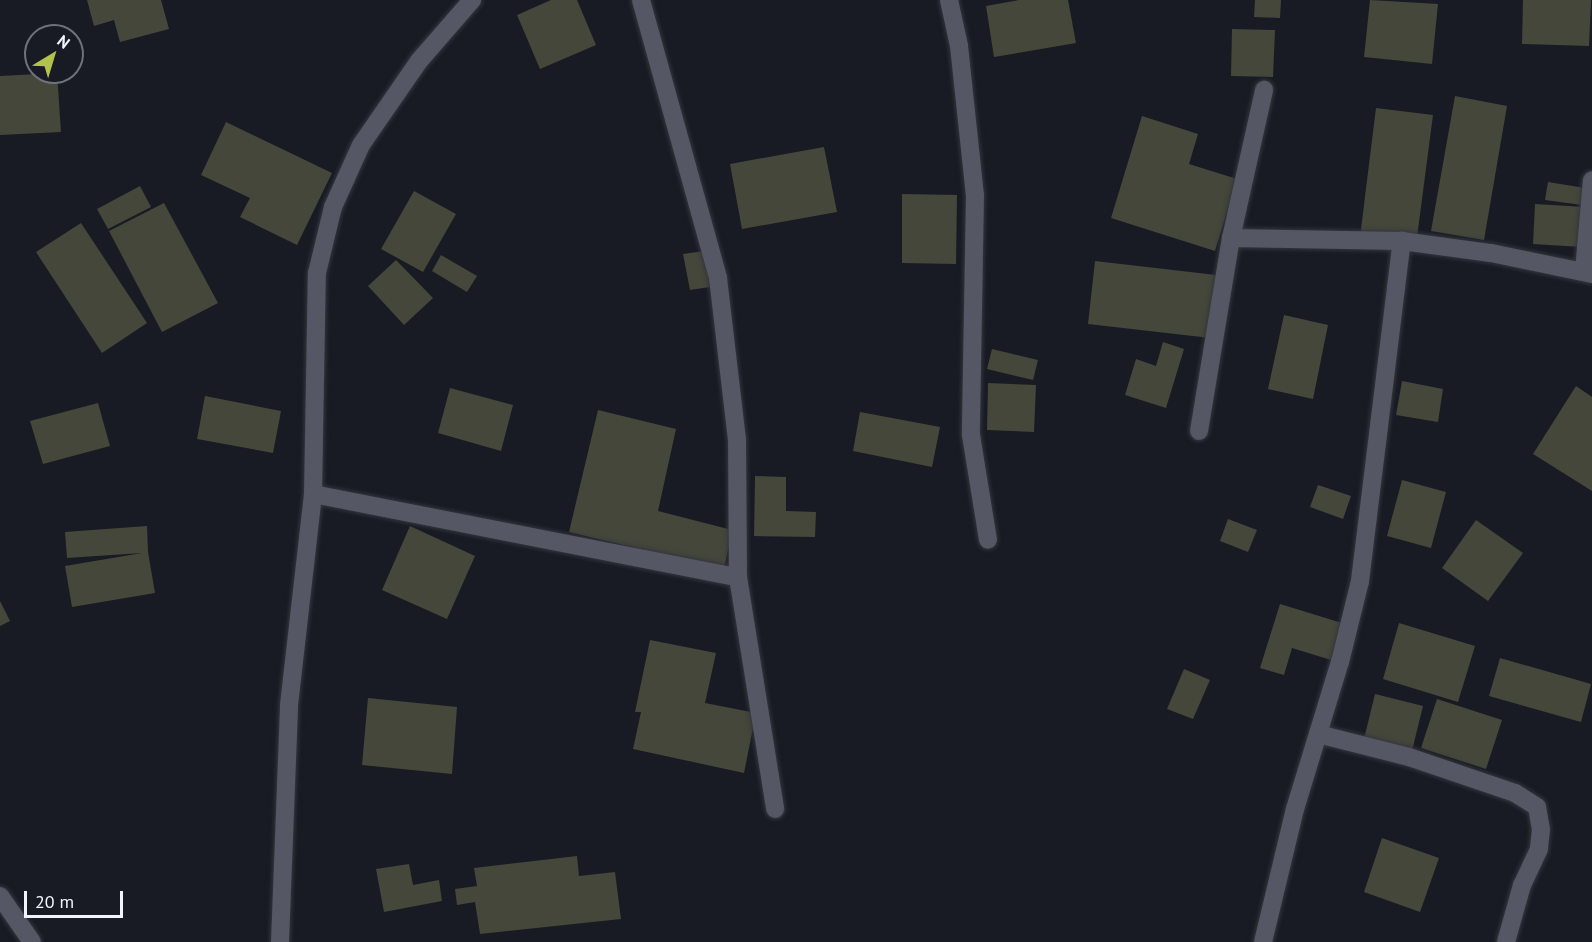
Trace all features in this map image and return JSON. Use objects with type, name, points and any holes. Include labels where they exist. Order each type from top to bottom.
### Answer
[{"type":"street","points":[[280,942],[289,705],[313,494],[317,273],[333,207],[361,145],[419,61],[472,0]]},
{"type":"street","points":[[641,0],[718,278],[737,439],[738,577],[775,809]]},
{"type":"street","points":[[950,0],[959,46],[975,195],[971,435],[988,540]]},
{"type":"street","points":[[1199,431],[1231,238],[1264,90]]},
{"type":"street","points":[[1231,238],[1402,241],[1491,253],[1588,272],[1592,180]]},
{"type":"street","points":[[1263,942],[1295,809],[1360,581],[1402,241]]},
{"type":"street","points":[[313,494],[738,577]]},
{"type":"street","points":[[1318,734],[1409,758],[1515,793],[1537,807],[1541,829],[1539,849],[1522,885],[1506,942]]},
{"type":"street","points":[[0,896],[32,942]]},
{"type":"building","points":[[87,0],[161,0],[169,29],[120,42],[114,20],[94,26]]},
{"type":"building","points":[[551,0],[577,0],[596,45],[540,69],[517,15]]},
{"type":"building","points":[[1019,0],[1068,0],[1076,43],[994,57],[986,6]]},
{"type":"building","points":[[1255,0],[1281,0],[1280,18],[1254,17]]},
{"type":"building","points":[[1370,0],[1438,4],[1432,64],[1364,57]]},
{"type":"building","points":[[1523,0],[1591,0],[1589,46],[1522,44]]},
{"type":"building","points":[[1232,29],[1275,30],[1273,77],[1231,76]]},
{"type":"building","points":[[24,75],[24,84],[58,84],[61,132],[0,135],[0,76]]},
{"type":"building","points":[[1455,96],[1507,106],[1484,240],[1431,231]]},
{"type":"building","points":[[1376,108],[1433,115],[1416,245],[1360,237]]},
{"type":"building","points":[[1142,116],[1198,134],[1189,164],[1237,179],[1215,251],[1111,218]]},
{"type":"building","points":[[226,122],[332,173],[297,245],[240,217],[250,198],[201,175]]},
{"type":"building","points":[[824,147],[837,212],[742,229],[730,164]]},
{"type":"building","points":[[1548,182],[1585,188],[1582,205],[1545,200]]},
{"type":"building","points":[[140,186],[151,207],[108,229],[97,209]]},
{"type":"building","points":[[414,191],[456,214],[423,272],[381,249]]},
{"type":"building","points":[[902,194],[957,195],[956,264],[902,263]]},
{"type":"building","points":[[164,203],[218,303],[162,332],[109,231]]},
{"type":"building","points":[[1535,204],[1585,207],[1582,247],[1533,244]]},
{"type":"building","points":[[81,223],[147,323],[102,353],[36,252]]},
{"type":"building","points":[[704,251],[710,287],[690,290],[683,254]]},
{"type":"building","points":[[441,255],[477,276],[467,292],[432,271]]},
{"type":"building","points":[[396,260],[433,298],[404,325],[368,286]]},
{"type":"building","points":[[1095,261],[1225,276],[1219,339],[1088,324]]},
{"type":"building","points":[[1284,315],[1328,325],[1313,399],[1268,389]]},
{"type":"building","points":[[1163,342],[1184,349],[1166,408],[1125,395],[1136,359],[1156,366]]},
{"type":"building","points":[[992,349],[1038,360],[1033,380],[987,369]]},
{"type":"building","points":[[1402,381],[1443,389],[1438,422],[1396,415]]},
{"type":"building","points":[[988,383],[1036,385],[1034,432],[987,430]]},
{"type":"building","points":[[1576,386],[1592,397],[1592,491],[1533,454]]},
{"type":"building","points":[[450,388],[513,405],[501,451],[438,433]]},
{"type":"building","points":[[205,396],[281,411],[273,453],[197,439]]},
{"type":"building","points":[[98,403],[110,446],[43,464],[30,421]]},
{"type":"building","points":[[598,410],[676,429],[658,511],[732,530],[724,569],[569,532]]},
{"type":"building","points":[[860,412],[940,427],[932,467],[853,451]]},
{"type":"building","points":[[755,476],[786,477],[786,511],[816,512],[815,537],[754,536]]},
{"type":"building","points":[[1402,480],[1446,492],[1431,548],[1387,536]]},
{"type":"building","points":[[1318,485],[1351,496],[1343,519],[1310,507]]},
{"type":"building","points":[[1228,519],[1257,530],[1248,552],[1220,541]]},
{"type":"building","points":[[1476,520],[1523,553],[1488,601],[1442,568]]},
{"type":"building","points":[[147,526],[148,552],[155,593],[72,607],[65,566],[142,553],[67,558],[65,532]]},
{"type":"building","points":[[410,526],[475,556],[447,619],[382,590]]},
{"type":"building","points":[[0,601],[10,621],[0,626]]},
{"type":"building","points":[[1280,604],[1342,623],[1331,660],[1292,648],[1284,675],[1260,668]]},
{"type":"building","points":[[1399,623],[1475,646],[1458,702],[1383,679]]},
{"type":"building","points":[[650,640],[716,653],[705,703],[756,713],[744,773],[633,749],[641,712],[635,712]]},
{"type":"building","points":[[1500,658],[1591,684],[1581,722],[1489,696]]},
{"type":"building","points":[[1184,669],[1210,680],[1193,719],[1167,709]]},
{"type":"building","points":[[1375,694],[1423,706],[1410,759],[1362,747]]},
{"type":"building","points":[[368,698],[457,707],[452,774],[362,765]]},
{"type":"building","points":[[1437,699],[1502,720],[1486,769],[1421,748]]},
{"type":"building","points":[[1382,838],[1439,858],[1420,912],[1364,892]]},
{"type":"building","points":[[577,856],[579,876],[615,872],[621,919],[480,934],[475,902],[457,905],[455,889],[477,886],[474,868]]},
{"type":"building","points":[[409,864],[413,885],[439,880],[442,901],[384,912],[376,869]]}]
